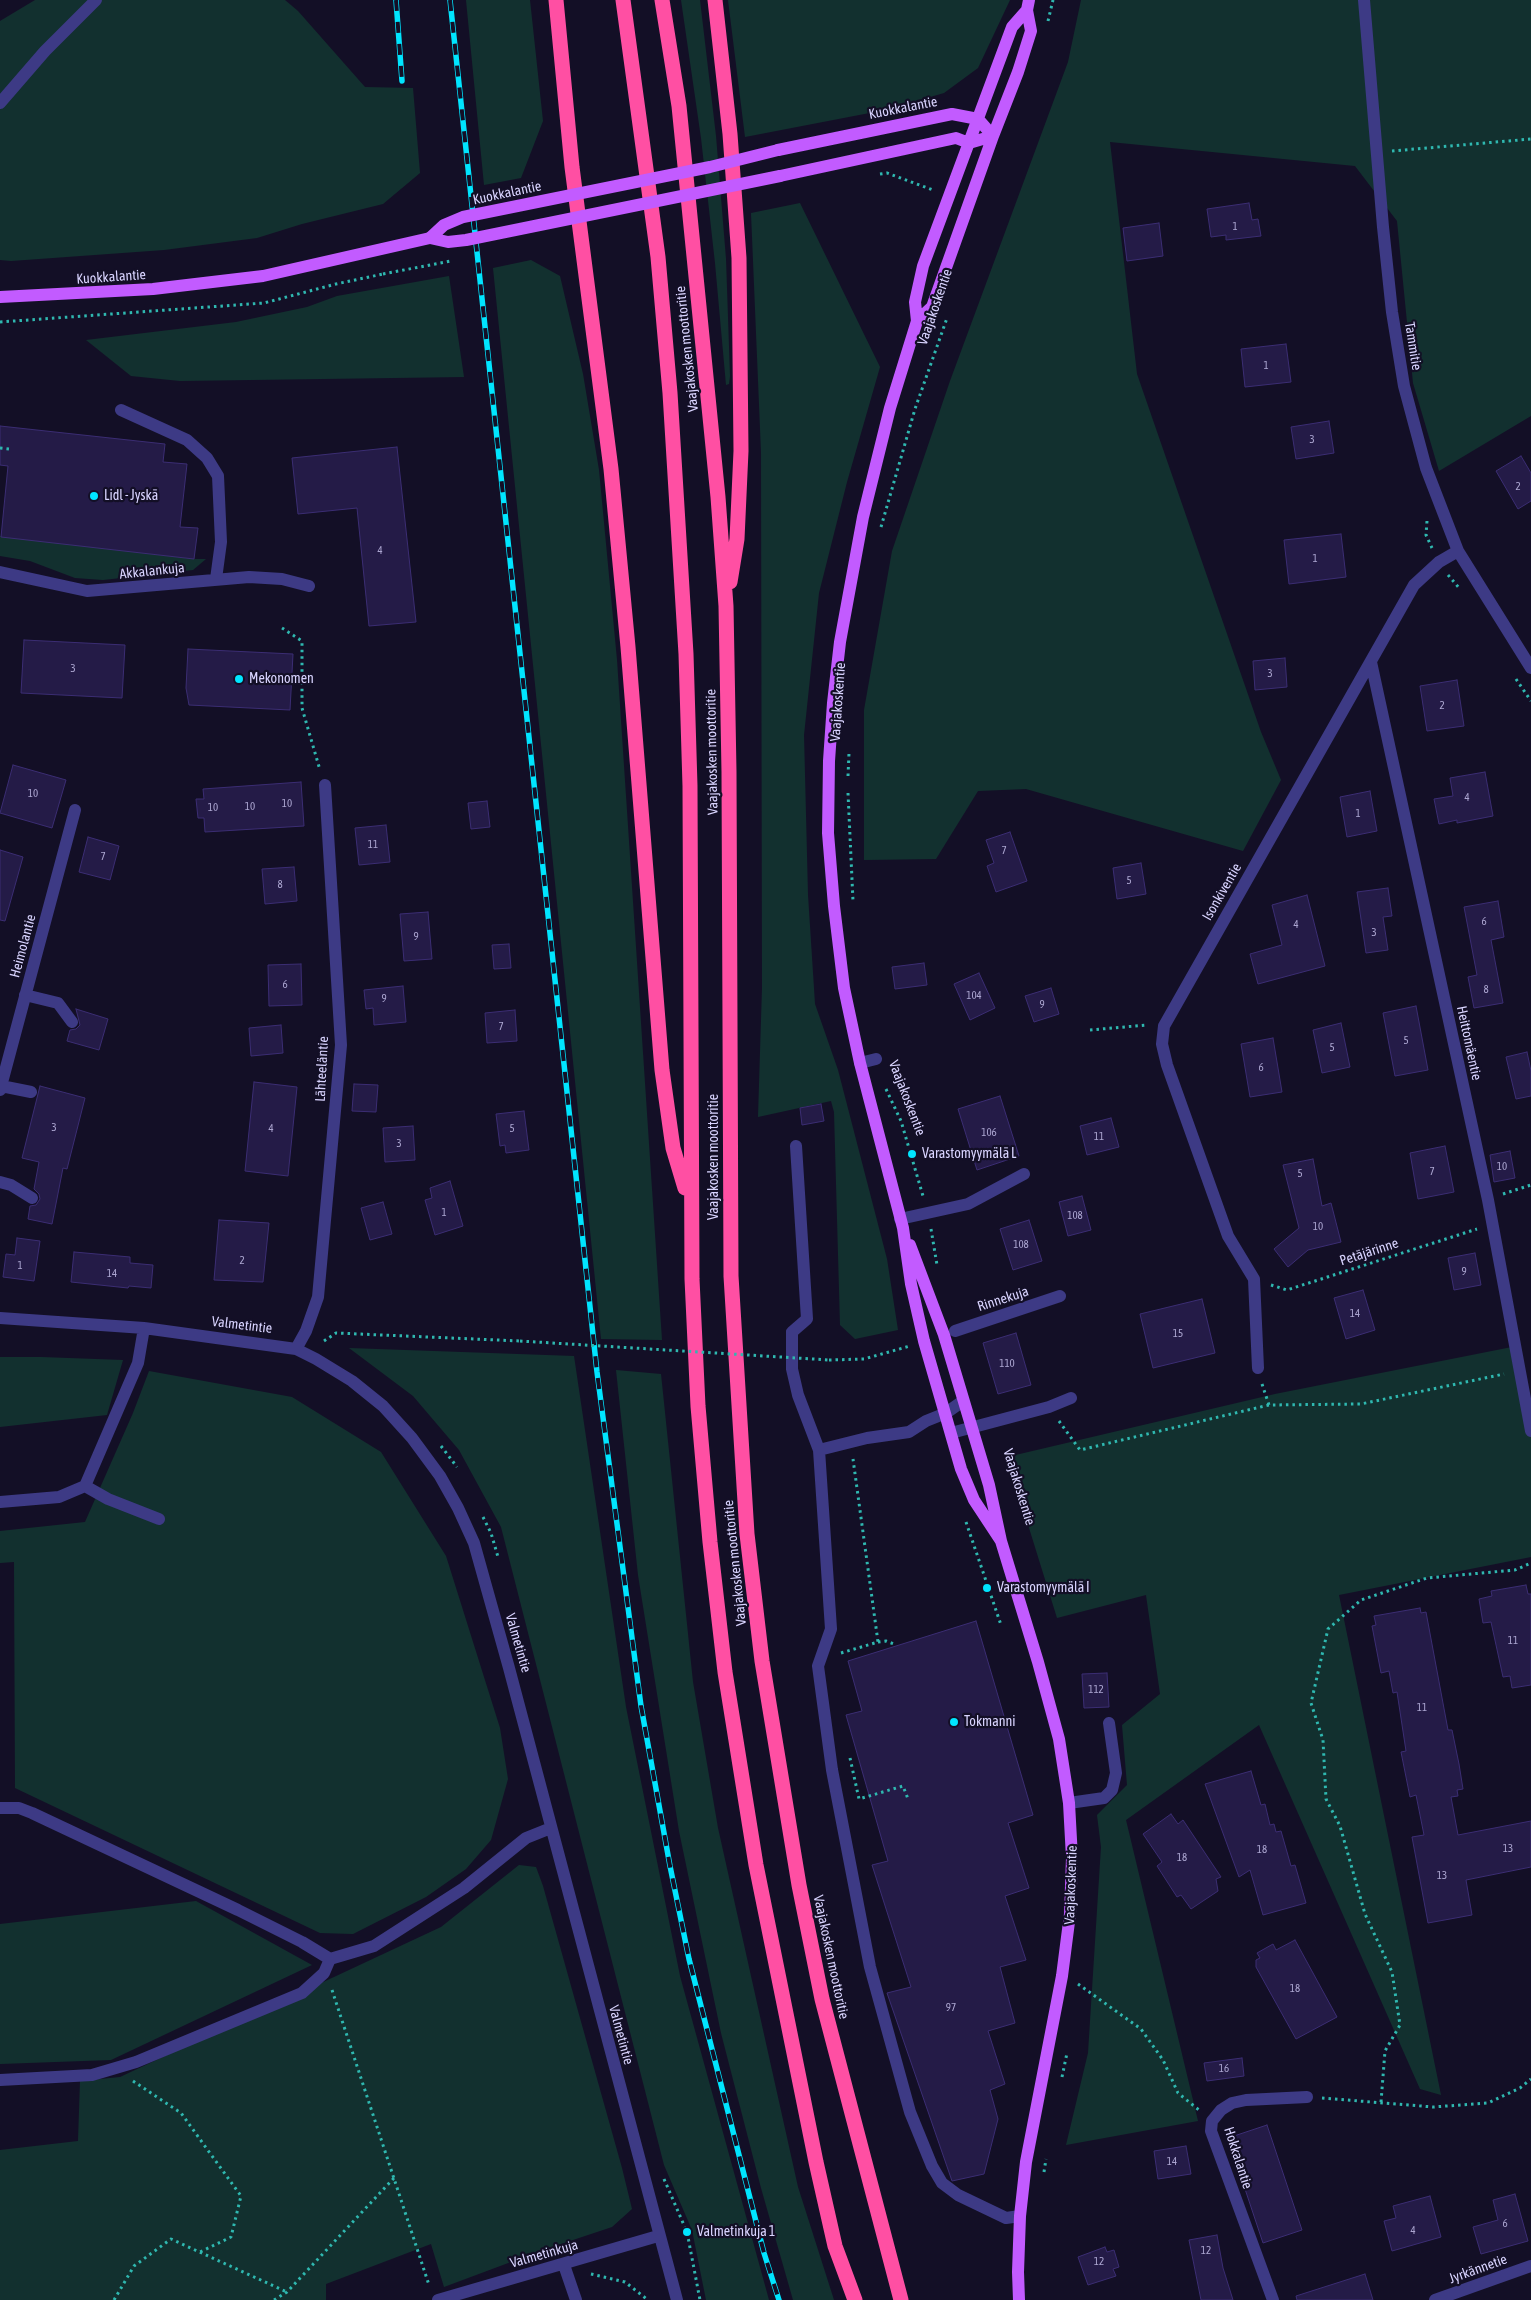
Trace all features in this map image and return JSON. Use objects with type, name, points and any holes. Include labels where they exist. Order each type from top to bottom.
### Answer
[{"type":"highway","points":[[556,0],[575,194],[611,469],[628,647],[662,1070],[673,1148],[690,1202]]},
{"type":"highway","name":"Vaajakosken moottoritie","points":[[623,0],[658,257],[670,394],[685,644],[690,786],[690,1202],[698,1406],[710,1542],[725,1672],[756,1865],[816,2162],[835,2246],[855,2300]]},
{"type":"highway","name":"Vaajakosken moottoritie","points":[[662,0],[680,106],[716,478],[726,606],[729,772],[731,1276],[747,1534],[762,1661],[799,1885],[822,1999],[901,2300]]},
{"type":"highway","points":[[715,0],[730,134],[740,258],[741,451],[737,539],[726,606]]},
{"type":"main road","name":"Vaajakoskentie","points":[[1001,1541],[974,1500],[961,1470],[924,1341],[911,1284],[902,1224],[860,1063],[844,988],[828,833],[829,761],[840,642],[863,518],[890,408],[917,321],[915,302],[923,266],[1012,27],[1028,5]]},
{"type":"main road","name":"Vaajakoskentie","points":[[917,321],[932,307],[1018,72],[1031,31],[1028,5]]},
{"type":"main road","name":"Kuokkalantie","points":[[430,238],[444,225],[463,217],[952,114],[978,119]]},
{"type":"main road","points":[[978,119],[993,136]]},
{"type":"main road","name":"Kuokkalantie","points":[[0,298],[153,289],[247,278],[378,251],[430,238],[448,242],[466,240],[956,138],[969,143],[993,136]]},
{"type":"main road","name":"Vaajakoskentie","points":[[902,1224],[924,1278],[989,1485],[1001,1541],[1059,1739],[1068,1803],[1072,1858],[1070,1914],[1062,1976],[1026,2162],[1020,2216],[1019,2300]]},
{"type":"street","points":[[0,103],[45,51],[96,0]]},
{"type":"street","name":"Tammitie","points":[[1364,0],[1376,153],[1392,312],[1404,386],[1426,468],[1458,551],[1531,668]]},
{"type":"street","points":[[121,410],[187,440],[207,458],[218,476],[221,542],[216,579]]},
{"type":"street","name":"Isonkiventie","points":[[1254,1279],[1228,1236],[1167,1065],[1162,1044],[1164,1026],[1414,585],[1439,562],[1458,551]]},
{"type":"street","name":"Akkalankuja","points":[[0,572],[87,591],[249,577],[282,579],[309,586]]},
{"type":"street","name":"Heittomäentie","points":[[1371,662],[1488,1200],[1531,1431]]},
{"type":"street","name":"Lähteeläntie","points":[[296,1349],[306,1330],[318,1297],[340,1045],[325,785]]},
{"type":"street","name":"Heimolantie","points":[[1,1081],[75,810]]},
{"type":"street","points":[[25,995],[58,1003],[72,1022]]},
{"type":"street","points":[[860,1063],[876,1059]]},
{"type":"street","points":[[1,1081],[31,1092]]},
{"type":"street","points":[[796,1146],[807,1319],[792,1332],[792,1369],[798,1395],[819,1450],[831,1629],[818,1666],[832,1770],[870,1967],[910,2112],[932,2166],[942,2183],[958,2195],[1006,2218],[1020,2216]]},
{"type":"street","points":[[902,1224],[927,1213],[968,1204],[1024,1174]]},
{"type":"street","points":[[0,1182],[11,1184],[32,1198]]},
{"type":"street","points":[[1254,1279],[1258,1368]]},
{"type":"street","name":"Rinnekuja","points":[[955,1331],[1060,1296]]},
{"type":"street","name":"Valmetintie","points":[[0,1318],[144,1328],[296,1349],[352,1381],[383,1406],[412,1438],[440,1476],[458,1508],[474,1543],[509,1668],[658,2236],[677,2300]]},
{"type":"street","points":[[0,1502],[59,1497],[85,1486],[138,1363],[144,1328]]},
{"type":"street","points":[[951,1433],[1049,1407],[1070,1398]]},
{"type":"street","points":[[819,1450],[850,1442],[909,1432],[926,1421],[946,1413],[963,1401]]},
{"type":"street","points":[[85,1486],[108,1499],[159,1519]]},
{"type":"street","points":[[1068,1803],[1104,1798],[1112,1790],[1116,1773],[1109,1723]]},
{"type":"street","points":[[0,1808],[19,1808],[32,1813],[230,1906],[302,1942],[330,1959],[374,1946],[464,1888],[526,1838],[551,1828]]},
{"type":"street","points":[[0,2080],[92,2075],[136,2062],[302,1993],[324,1973],[330,1959]]},
{"type":"street","name":"Hokkalantie","points":[[1273,2300],[1211,2131],[1212,2120],[1221,2110],[1232,2103],[1246,2100],[1307,2097]]},
{"type":"street","name":"Valmetinkuja","points":[[435,2295],[564,2264],[658,2236]]},
{"type":"street","points":[[564,2264],[576,2300]]},
{"type":"street","name":"Jyrkännetie","points":[[1435,2300],[1531,2266]]},
{"type":"path","points":[[1046,28],[1053,0]]},
{"type":"path","points":[[1376,153],[1531,139]]},
{"type":"path","points":[[871,174],[887,174],[948,195]]},
{"type":"path","points":[[0,322],[264,303],[382,274]]},
{"type":"path","name":"Vaajakoskentie","points":[[879,534],[916,409],[950,309]]},
{"type":"path","points":[[0,448],[10,449]]},
{"type":"path","points":[[282,628],[302,641],[302,708],[325,785]]},
{"type":"path","name":"Vaajakoskentie","points":[[848,781],[849,746]]},
{"type":"path","points":[[848,790],[853,905]]},
{"type":"path","points":[[1090,1030],[1139,1025]]},
{"type":"path","name":"Vaajakoskentie","points":[[876,1059],[882,1081],[901,1121],[912,1154],[938,1266]]},
{"type":"path","points":[[1488,1200],[1531,1185]]},
{"type":"path","name":"Petäjärinne","points":[[1254,1279],[1287,1290],[1492,1225]]},
{"type":"path","points":[[324,1341],[336,1333],[520,1341],[829,1360],[864,1359],[912,1345]]},
{"type":"path","points":[[1049,1407],[1080,1450],[1269,1405],[1361,1404],[1519,1371]]},
{"type":"path","points":[[850,1442],[878,1642]]},
{"type":"path","points":[[1381,2102],[1385,2051],[1400,2025],[1392,1972],[1364,1914],[1340,1826],[1326,1799],[1323,1740],[1311,1703],[1328,1628],[1361,1600],[1427,1578],[1515,1570],[1531,1563]]},
{"type":"path","points":[[838,1654],[878,1642],[886,1641],[894,1644]]},
{"type":"path","points":[[848,1754],[859,1799],[903,1786],[908,1799]]},
{"type":"path","points":[[324,1973],[339,2010],[394,2178],[435,2295]]},
{"type":"path","points":[[1076,1993],[1079,1974]]},
{"type":"path","points":[[1078,1984],[1140,2029],[1163,2060],[1178,2093],[1212,2120]]},
{"type":"path","points":[[1061,2081],[1067,2052]]},
{"type":"path","points":[[115,2068],[181,2113],[241,2196],[231,2237],[200,2252]]},
{"type":"path","points":[[1307,2097],[1433,2106],[1488,2103],[1520,2088],[1531,2079]]},
{"type":"path","points":[[1044,2174],[1046,2158]]},
{"type":"path","points":[[274,2300],[287,2292],[394,2178]]},
{"type":"path","points":[[114,2300],[134,2266],[171,2240],[287,2292]]},
{"type":"green space","points":[[35,0],[285,0],[298,11],[365,87],[413,88],[420,173],[383,204],[302,224],[257,238],[164,250],[11,261],[0,260],[0,21]]},
{"type":"green space","points":[[466,0],[530,0],[543,121],[521,178],[484,185]]},
{"type":"green space","points":[[681,0],[700,0],[716,136],[726,259],[730,376],[729,384],[726,385],[701,138]]},
{"type":"green space","points":[[728,0],[1010,0],[978,68],[944,93],[885,110],[745,137]]},
{"type":"green space","points":[[1081,0],[1531,0],[1531,416],[1439,471],[1413,383],[1397,221],[1355,166],[1110,142],[1137,374],[1261,732],[1281,780],[1243,851],[1026,789],[978,791],[936,859],[864,860],[864,710],[892,551],[950,381],[1068,62]]},
{"type":"green space","points":[[800,203],[880,367],[847,482],[819,593],[804,735],[808,895],[815,1004],[838,1070],[887,1259],[898,1330],[855,1339],[840,1325],[834,1112],[831,1101],[758,1117],[762,988],[761,452],[751,213]]},
{"type":"green space","points":[[531,260],[560,276],[583,374],[599,470],[617,660],[662,1340],[601,1339],[493,268]]},
{"type":"green space","points":[[449,276],[464,377],[180,381],[131,376],[86,340],[236,322],[307,307],[337,296]]},
{"type":"green space","points":[[0,536],[206,559],[193,570],[103,580],[75,578],[30,561],[0,556]]},
{"type":"green space","points":[[1517,1346],[1531,1425],[1531,1557],[1339,1595],[1441,2095],[1420,2089],[1259,1725],[1126,1820],[1198,2121],[1066,2145],[1088,2053],[1101,1847],[1097,1815],[1127,1785],[1122,1725],[1160,1694],[1146,1595],[1057,1618],[1007,1457],[1275,1394]]},
{"type":"green space","points":[[349,1348],[574,1356],[626,1707],[680,1976],[769,2300],[706,2300],[692,2230],[664,2165],[501,1527],[459,1450],[413,1396]]},
{"type":"green space","points":[[0,1357],[123,1360],[107,1415],[0,1427]]},
{"type":"green space","points":[[616,1370],[661,1374],[693,1682],[718,1828],[798,2187],[834,2300],[793,2300],[761,2188],[721,2033],[679,1831],[638,1575]]},
{"type":"green space","points":[[149,1371],[292,1397],[381,1452],[446,1556],[500,1728],[508,1779],[491,1840],[466,1869],[426,1897],[353,1934],[320,1933],[15,1788],[14,1562],[0,1563],[0,1531],[85,1522],[133,1413]]},
{"type":"green space","points":[[519,1865],[536,1867],[543,1886],[622,2168],[632,2209],[612,2227],[543,2250],[444,2287],[431,2244],[326,2284],[326,2300],[0,2300],[0,2150],[78,2141],[80,2081],[120,2077],[441,1927]]},
{"type":"green space","points":[[196,1901],[312,1965],[111,2060],[0,2064],[0,1924]]},
{"type":"building","points":[[1249,203],[1252,220],[1258,219],[1261,236],[1226,240],[1226,235],[1211,237],[1207,209]]},
{"type":"building","points":[[1159,223],[1163,256],[1127,261],[1123,228]]},
{"type":"building","points":[[1286,344],[1291,382],[1245,387],[1241,349]]},
{"type":"building","points":[[1329,421],[1334,453],[1296,459],[1291,427]]},
{"type":"building","name":"Lidl - Jyskä","points":[[0,426],[165,444],[163,462],[187,464],[180,527],[198,528],[194,559],[1,537],[8,466],[0,465]]},
{"type":"building","points":[[397,447],[416,622],[369,626],[357,508],[298,514],[292,458]]},
{"type":"building","points":[[1521,456],[1531,473],[1531,501],[1518,509],[1496,471]]},
{"type":"building","points":[[1341,534],[1346,577],[1289,584],[1284,540]]},
{"type":"building","points":[[24,640],[125,645],[122,698],[21,693]]},
{"type":"building","name":"Mekonomen","points":[[188,649],[293,654],[290,710],[189,705],[186,688]]},
{"type":"building","points":[[1285,658],[1287,687],[1255,690],[1253,661]]},
{"type":"building","points":[[1457,680],[1464,726],[1427,731],[1420,686]]},
{"type":"building","points":[[13,765],[66,780],[52,828],[0,813]]},
{"type":"building","points":[[1485,772],[1493,816],[1457,823],[1457,820],[1439,824],[1434,799],[1453,796],[1450,778]]},
{"type":"building","points":[[301,782],[304,826],[205,832],[204,818],[198,818],[196,799],[204,799],[203,789]]},
{"type":"building","points":[[1370,791],[1377,831],[1347,837],[1340,797]]},
{"type":"building","points":[[487,801],[490,827],[471,829],[468,803]]},
{"type":"building","points":[[386,825],[390,862],[359,865],[355,828]]},
{"type":"building","points":[[1010,832],[1027,881],[996,892],[987,866],[994,863],[986,840]]},
{"type":"building","points":[[88,837],[119,846],[110,880],[79,872]]},
{"type":"building","points":[[0,850],[23,857],[5,921],[0,920]]},
{"type":"building","points":[[1141,863],[1146,894],[1117,899],[1113,868]]},
{"type":"building","points":[[294,867],[297,901],[265,904],[262,869]]},
{"type":"building","points":[[1388,888],[1392,916],[1383,917],[1388,950],[1366,953],[1357,892]]},
{"type":"building","points":[[1307,895],[1325,966],[1258,984],[1250,954],[1282,945],[1272,905]]},
{"type":"building","points":[[1498,901],[1504,937],[1491,940],[1503,1003],[1474,1008],[1468,977],[1477,975],[1464,907]]},
{"type":"building","points":[[428,912],[432,959],[404,961],[400,914]]},
{"type":"building","points":[[509,944],[511,968],[494,969],[492,945]]},
{"type":"building","points":[[924,963],[927,985],[895,989],[892,967]]},
{"type":"building","points":[[301,964],[302,1005],[269,1006],[268,965]]},
{"type":"building","points":[[979,973],[995,1008],[970,1020],[954,984]]},
{"type":"building","points":[[403,986],[406,1022],[374,1025],[373,1008],[366,1009],[364,990]]},
{"type":"building","points":[[1051,988],[1059,1014],[1034,1022],[1025,996]]},
{"type":"building","points":[[1416,1006],[1428,1070],[1395,1076],[1383,1013]]},
{"type":"building","points":[[76,1009],[108,1019],[99,1050],[67,1041],[70,1030],[76,1029],[80,1025]]},
{"type":"building","points":[[515,1010],[517,1041],[487,1043],[485,1013]]},
{"type":"building","points":[[1341,1023],[1350,1067],[1322,1073],[1313,1030]]},
{"type":"building","points":[[281,1025],[283,1053],[251,1056],[249,1028]]},
{"type":"building","points":[[1273,1038],[1282,1092],[1250,1097],[1241,1044]]},
{"type":"building","points":[[1527,1052],[1531,1071],[1531,1096],[1516,1099],[1506,1057]]},
{"type":"building","points":[[254,1082],[297,1087],[288,1176],[245,1171]]},
{"type":"building","points":[[354,1084],[378,1085],[376,1112],[352,1111]]},
{"type":"building","points":[[40,1086],[85,1098],[67,1169],[63,1168],[52,1224],[28,1219],[30,1206],[36,1205],[40,1199],[39,1194],[34,1189],[39,1162],[22,1158]]},
{"type":"building","points":[[1000,1096],[1019,1156],[977,1170],[958,1109]]},
{"type":"building","points":[[821,1104],[824,1121],[802,1125],[800,1108]]},
{"type":"building","points":[[524,1111],[529,1150],[506,1153],[505,1145],[500,1146],[496,1114]]},
{"type":"building","points":[[1111,1118],[1119,1147],[1087,1155],[1080,1126]]},
{"type":"building","points":[[413,1126],[415,1160],[385,1162],[383,1128]]},
{"type":"building","points":[[1445,1146],[1454,1192],[1418,1199],[1410,1153]]},
{"type":"building","points":[[1510,1151],[1515,1178],[1494,1182],[1490,1155]]},
{"type":"building","points":[[1313,1159],[1322,1206],[1331,1203],[1341,1242],[1308,1250],[1288,1267],[1274,1249],[1299,1228],[1283,1165]]},
{"type":"building","points":[[450,1181],[463,1226],[435,1235],[425,1200],[432,1198],[430,1188]]},
{"type":"building","points":[[1082,1196],[1091,1230],[1068,1236],[1059,1202]]},
{"type":"building","points":[[383,1202],[392,1234],[370,1240],[361,1208]]},
{"type":"building","points":[[219,1220],[269,1223],[263,1282],[214,1280]]},
{"type":"building","points":[[1029,1220],[1042,1261],[1013,1270],[1000,1229]]},
{"type":"building","points":[[17,1238],[40,1241],[34,1281],[3,1277],[6,1254],[15,1255]]},
{"type":"building","points":[[74,1252],[130,1257],[130,1263],[153,1265],[151,1288],[129,1286],[128,1288],[71,1282]]},
{"type":"building","points":[[1475,1253],[1481,1285],[1454,1290],[1448,1258]]},
{"type":"building","points":[[1363,1290],[1375,1330],[1346,1339],[1334,1298]]},
{"type":"building","points":[[1202,1299],[1215,1353],[1153,1368],[1140,1314]]},
{"type":"building","points":[[1016,1333],[1031,1385],[998,1394],[983,1343]]},
{"type":"building","points":[[1526,1585],[1528,1594],[1531,1594],[1531,1685],[1512,1688],[1510,1676],[1503,1677],[1491,1622],[1483,1623],[1479,1599],[1492,1596],[1491,1591]]},
{"type":"building","points":[[1420,1608],[1421,1613],[1426,1612],[1448,1730],[1452,1730],[1459,1764],[1463,1789],[1457,1790],[1458,1796],[1451,1797],[1458,1835],[1531,1821],[1531,1867],[1466,1880],[1472,1915],[1428,1923],[1412,1837],[1424,1835],[1416,1795],[1410,1797],[1401,1752],[1406,1751],[1397,1692],[1393,1693],[1389,1671],[1381,1673],[1372,1626],[1376,1625],[1374,1616]]},
{"type":"building","points":[[976,1621],[1033,1815],[1008,1823],[1029,1888],[1005,1896],[1026,1960],[1000,1967],[1015,2023],[988,2031],[1005,2084],[990,2090],[998,2119],[984,2174],[952,2181],[887,1993],[911,1987],[872,1865],[888,1861],[846,1715],[862,1711],[848,1661]]},
{"type":"building","points":[[1107,1673],[1109,1707],[1084,1708],[1082,1674]]},
{"type":"building","points":[[1251,1771],[1261,1805],[1265,1804],[1270,1825],[1274,1824],[1276,1832],[1281,1831],[1291,1866],[1295,1865],[1306,1903],[1263,1915],[1250,1870],[1239,1877],[1205,1784]]},
{"type":"building","points":[[1171,1814],[1178,1824],[1183,1820],[1221,1877],[1216,1879],[1218,1891],[1191,1909],[1181,1895],[1177,1897],[1157,1866],[1162,1862],[1143,1834]]},
{"type":"building","points":[[1295,1940],[1337,2017],[1296,2039],[1256,1967],[1256,1960],[1260,1958],[1257,1953],[1273,1944],[1276,1950]]},
{"type":"building","points":[[1242,2058],[1244,2076],[1207,2081],[1204,2063]]},
{"type":"building","points":[[1267,2125],[1302,2230],[1263,2243],[1228,2138]]},
{"type":"building","points":[[1186,2146],[1191,2174],[1158,2179],[1154,2151]]},
{"type":"building","points":[[1515,2194],[1528,2241],[1481,2254],[1473,2227],[1498,2220],[1493,2200]]},
{"type":"building","points":[[1430,2196],[1441,2237],[1392,2251],[1384,2221],[1396,2218],[1393,2206]]},
{"type":"building","points":[[1217,2235],[1223,2268],[1233,2300],[1201,2300],[1189,2240]]},
{"type":"building","points":[[1105,2247],[1107,2252],[1114,2250],[1119,2267],[1113,2269],[1116,2276],[1088,2285],[1078,2257]]},
{"type":"building","points":[[1365,2274],[1373,2300],[1297,2300],[1296,2296]]},
{"type":"railway","points":[[396,0],[402,81]]},
{"type":"railway","points":[[450,0],[597,1372],[641,1706],[689,1959],[764,2253],[779,2300]]},
{"type":"place","name":"Lidl - Jyskä","points":[[94,496]]},
{"type":"place","name":"Mekonomen","points":[[239,679]]},
{"type":"place","name":"Varastomyymälä L","points":[[912,1154]]},
{"type":"place","name":"Varastomyymälä I","points":[[987,1588]]},
{"type":"place","name":"Tokmanni","points":[[954,1722]]},
{"type":"place","name":"Valmetinkuja 1","points":[[687,2232]]}]
